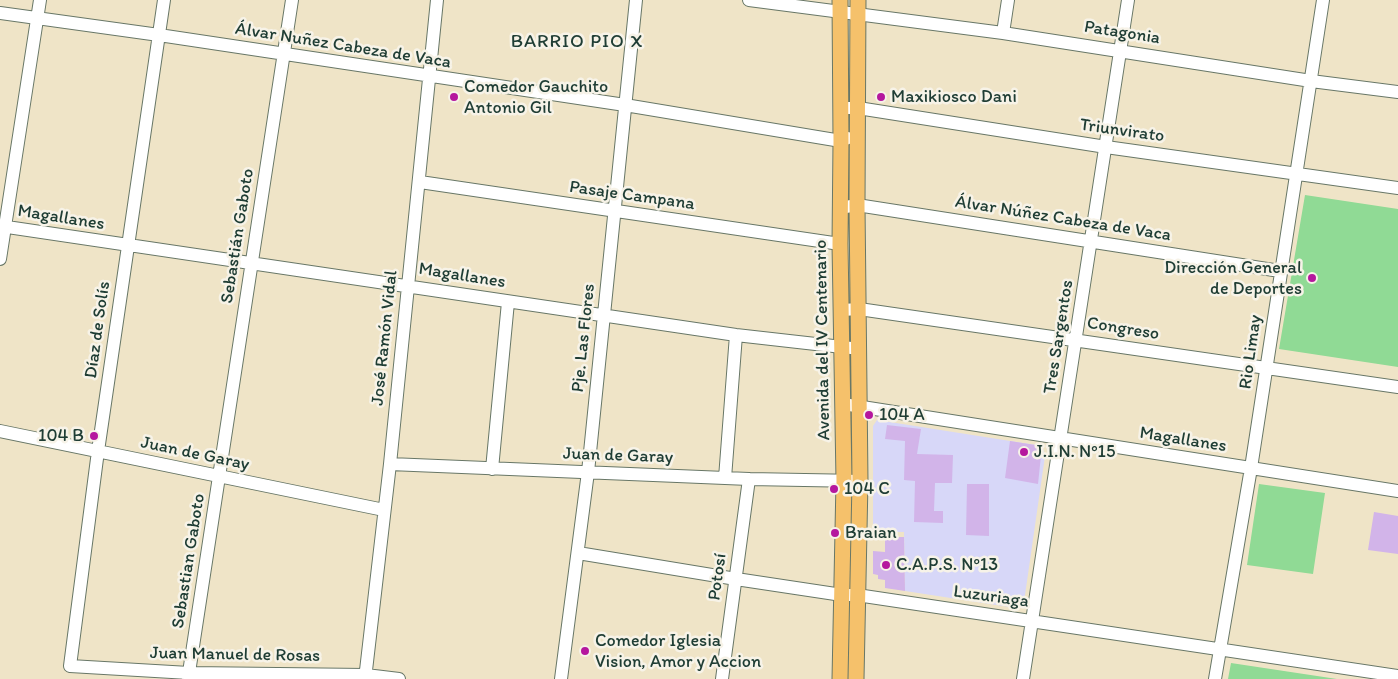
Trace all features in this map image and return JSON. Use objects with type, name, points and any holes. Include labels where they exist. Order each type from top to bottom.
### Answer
[{"type":"main road","name":"Avenida del IV Centenario","points":[[840,6],[840,244],[844,481],[856,679]]},
{"type":"main road","name":"Avenida del IV Centenario","points":[[840,679],[850,595],[860,481],[857,205],[858,7]]},
{"type":"street","points":[[0,259],[2,227],[40,0]]},
{"type":"street","name":"Díaz de Solís","points":[[70,666],[98,451],[164,0]]},
{"type":"street","name":"Sebastián Gaboto","points":[[220,477],[292,0]]},
{"type":"street","name":"José Ramón Vidal","points":[[365,677],[420,182],[437,0]]},
{"type":"street","name":"Pje. Las Flores","points":[[561,679],[588,472],[636,0]]},
{"type":"street","name":"Patagonia","points":[[748,0],[858,7],[1003,33],[1311,81],[1398,92]]},
{"type":"street","points":[[1003,33],[1008,0]]},
{"type":"street","name":"Tres Sargentos","points":[[1023,679],[1128,0]]},
{"type":"street","name":"Rio Limay","points":[[1215,679],[1251,468],[1323,0]]},
{"type":"street","name":"Álvar Nuñez Cabeza de Vaca","points":[[0,13],[625,105],[841,141],[858,135]]},
{"type":"street","name":"Triunvirato","points":[[841,109],[858,108],[1106,147],[1398,188]]},
{"type":"street","name":"Pasaje Campana","points":[[420,182],[840,244]]},
{"type":"street","name":"Álvar Núñez Cabeza de Vaca","points":[[840,208],[857,205],[1280,271]]},
{"type":"street","name":"Magallanes","points":[[2,227],[736,335],[843,348],[859,348]]},
{"type":"street","points":[[492,469],[508,302]]},
{"type":"street","name":"Congreso","points":[[842,310],[858,309],[1077,339],[1398,387]]},
{"type":"street","points":[[725,478],[736,335]]},
{"type":"street","name":"Magallanes","points":[[843,404],[1398,491]]},
{"type":"street","name":"Juan de Garay","points":[[0,431],[384,510]]},
{"type":"street","name":"Juan de Garay","points":[[390,464],[749,479],[860,481]]},
{"type":"street","name":"Sebastian Gaboto","points":[[189,676],[220,477]]},
{"type":"street","name":"Potosí","points":[[722,679],[749,479]]},
{"type":"street","name":"Luzuriaga","points":[[578,553],[736,579],[1398,676]]},
{"type":"street","name":"Juan Manuel de Rosas","points":[[70,666],[189,676],[365,677],[399,679]]},
{"type":"shaded area","points":[[877,420],[1042,446],[1045,456],[1024,602],[1016,608],[905,591],[904,532],[873,532],[873,426]]},
{"type":"green space","points":[[1305,195],[1398,209],[1398,367],[1279,349]]},
{"type":"green space","points":[[1259,484],[1325,493],[1313,574],[1247,565]]},
{"type":"green space","points":[[1231,663],[1337,679],[1228,679]]},
{"type":"building","points":[[887,425],[921,429],[917,454],[953,455],[952,483],[935,483],[934,511],[943,511],[943,523],[914,522],[915,481],[904,480],[905,441],[885,439]]},
{"type":"building","name":"J.I.N. Nº15","points":[[1010,441],[1042,446],[1038,484],[1005,478]]},
{"type":"building","points":[[967,484],[989,484],[989,536],[966,535]]},
{"type":"building","points":[[1374,512],[1398,516],[1398,554],[1368,550]]},
{"type":"building","name":"C.A.P.S. Nº13","points":[[885,537],[904,537],[905,591],[885,588],[885,580],[878,579],[878,575],[873,574],[873,551],[885,552]]},
{"type":"place","name":"Comedor Gauchito Antonio Gil","points":[[454,97]]},
{"type":"place","name":"Maxikiosco Dani","points":[[881,97]]},
{"type":"place","name":"Dirección General de Deportes","points":[[1312,278]]},
{"type":"place","name":"104 A","points":[[869,415]]},
{"type":"place","name":"104 B","points":[[94,436]]},
{"type":"place","name":"J.I.N. Nº15","points":[[1024,452]]},
{"type":"place","name":"104 C","points":[[834,489]]},
{"type":"place","name":"Braian","points":[[835,533]]},
{"type":"place","name":"C.A.P.S. Nº13","points":[[886,565]]},
{"type":"place","name":"Comedor Iglesia Vision, Amor y Accion","points":[[585,651]]},
{"type":"district","name":"BARRIO PIO X","points":[[577,42]]}]
